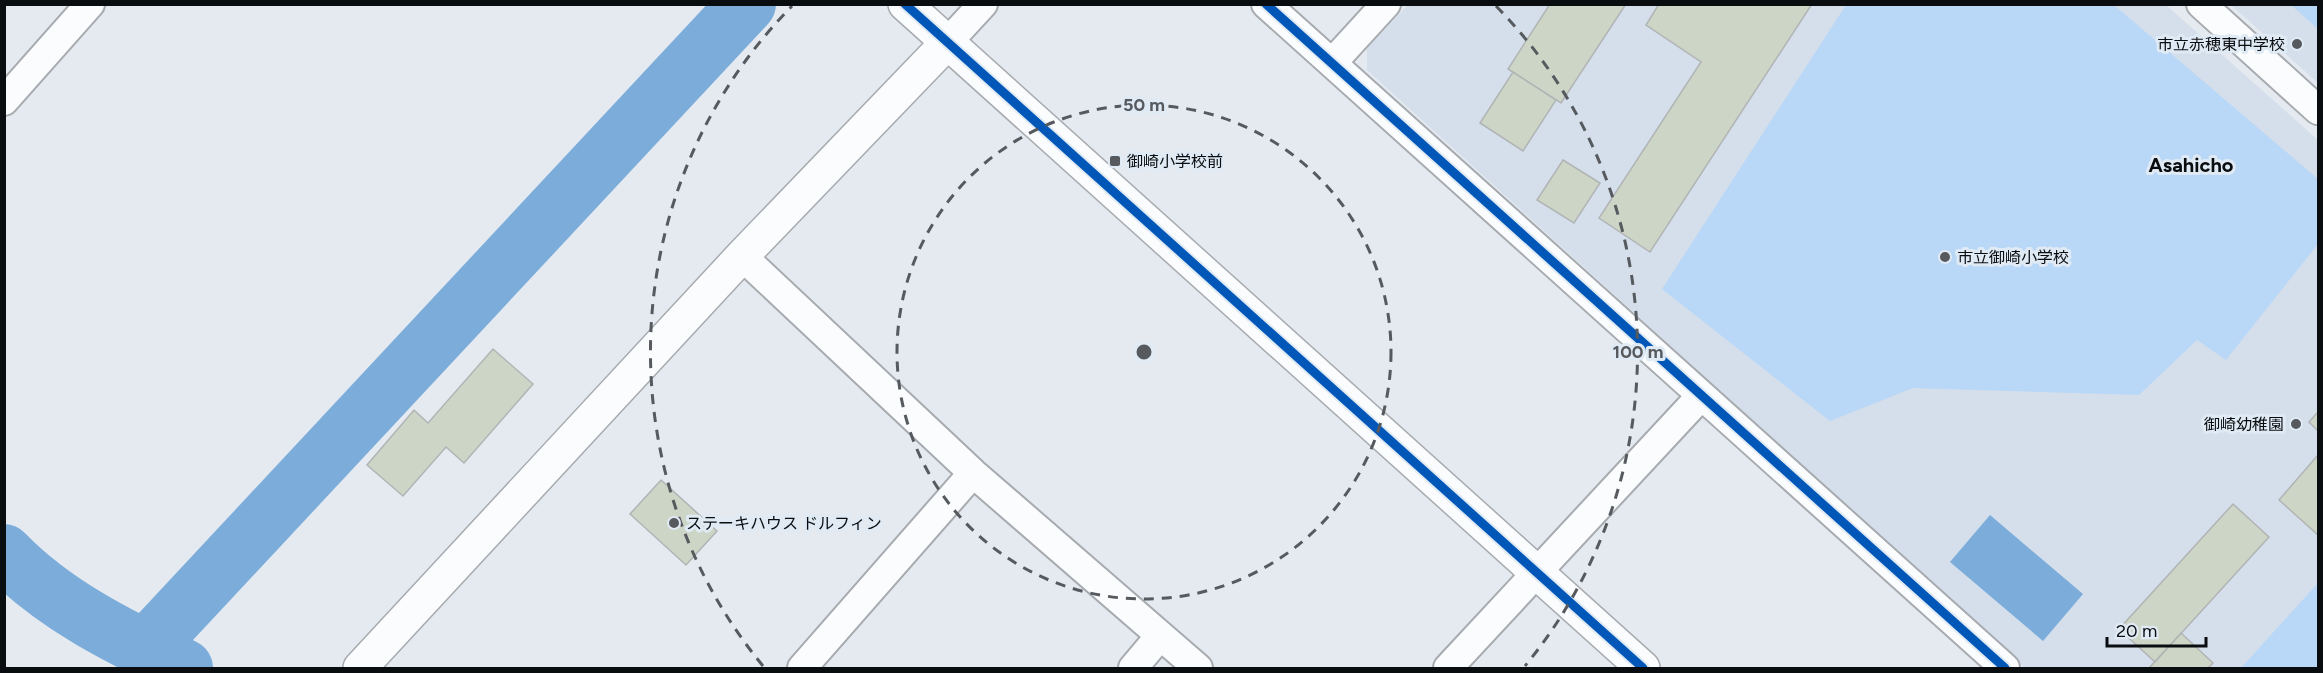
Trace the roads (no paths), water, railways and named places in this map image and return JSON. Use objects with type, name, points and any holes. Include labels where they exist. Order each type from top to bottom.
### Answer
[{"type":"street","points":[[4,100],[90,4]]},
{"type":"street","points":[[905,4],[1643,669]]},
{"type":"street","points":[[360,669],[742,256],[983,4]]},
{"type":"street","points":[[1266,4],[2005,669]]},
{"type":"street","points":[[1332,63],[1386,4]]},
{"type":"street","points":[[2200,4],[2319,110]]},
{"type":"street","points":[[742,256],[973,474],[1198,669]]},
{"type":"street","points":[[1448,669],[1701,396]]},
{"type":"street","points":[[802,669],[973,474]]},
{"type":"street","points":[[1133,669],[1160,636]]},
{"type":"waterway","points":[[145,649],[747,4]]},
{"type":"waterway","points":[[4,553],[23,572],[66,604],[112,632],[184,668]]},
{"type":"place","name":"市立赤穂東中学校","points":[[2297,44]]},
{"type":"place","name":"御崎小学校前","points":[[1115,161]]},
{"type":"place","name":"市立御崎小学校","points":[[1945,257]]},
{"type":"place","name":"御崎幼稚園","points":[[2296,424]]},
{"type":"place","name":"ステーキハウス ドルフィン","points":[[674,523]]},
{"type":"district","name":"Asahicho","points":[[2191,165]]}]
